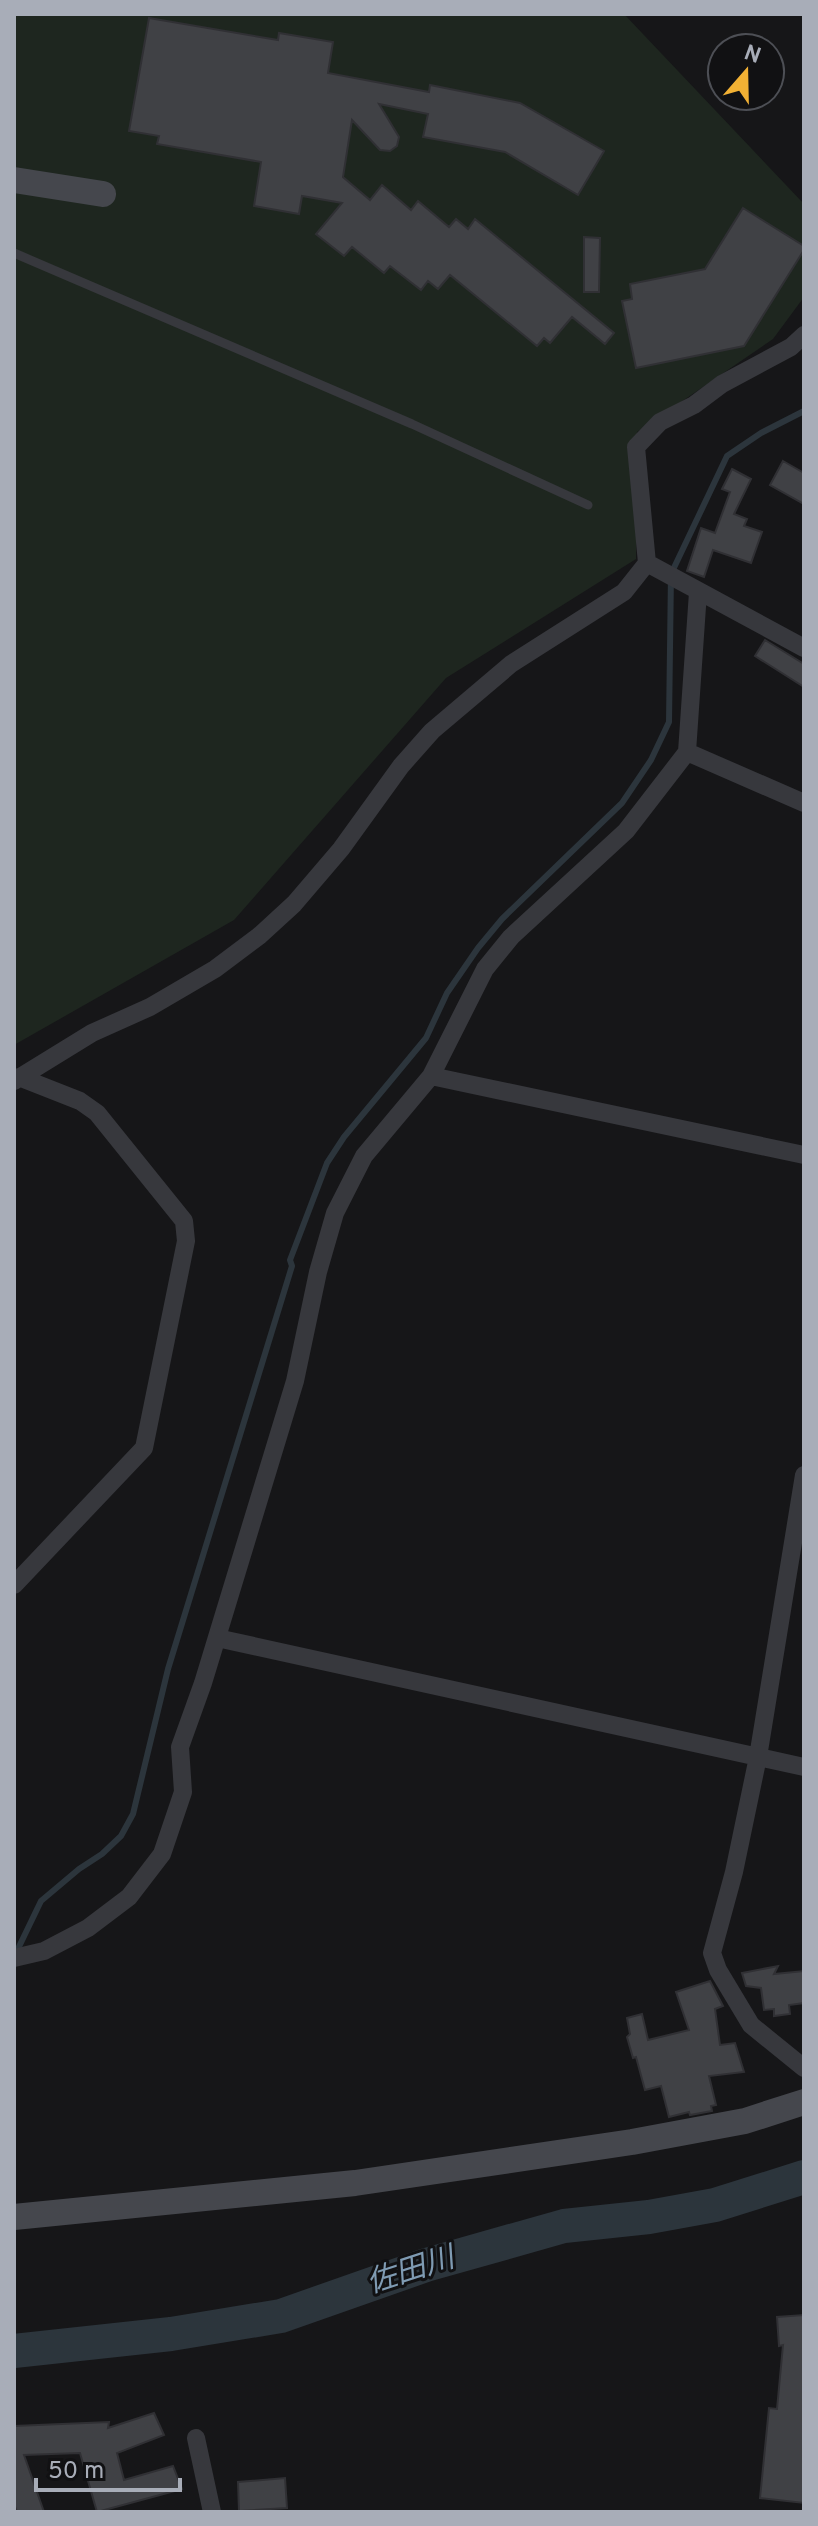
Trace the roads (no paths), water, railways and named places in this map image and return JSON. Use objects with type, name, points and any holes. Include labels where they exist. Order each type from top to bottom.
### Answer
[{"type":"street","points":[[14,180],[103,194]]},
{"type":"street","points":[[16,1079],[92,1033],[150,1007],[215,969],[259,936],[294,904],[341,849],[401,766],[432,731],[511,664],[624,592],[647,563],[636,447],[660,422],[791,347],[804,335]]},
{"type":"street","points":[[647,563],[804,648]]},
{"type":"street","points":[[14,1958],[44,1951],[88,1928],[129,1897],[162,1854],[183,1792],[180,1747],[217,1638],[295,1381],[318,1272],[335,1213],[364,1156],[431,1076],[485,969],[511,937],[626,831],[687,752],[698,592]]},
{"type":"street","points":[[687,752],[804,803]]},
{"type":"street","points":[[431,1076],[804,1155]]},
{"type":"street","points":[[14,1585],[144,1448],[186,1241],[184,1221],[97,1113],[80,1101],[16,1079]]},
{"type":"street","points":[[804,1475],[758,1757],[734,1872],[712,1953],[718,1970],[751,2025],[804,2068]]},
{"type":"street","points":[[217,1638],[804,1767]]},
{"type":"street","points":[[14,2217],[371,2181],[731,2124],[804,2102]]},
{"type":"street","points":[[196,2438],[212,2512]]},
{"type":"lane","points":[[14,253],[412,424],[588,505]]},
{"type":"waterway","points":[[15,1955],[41,1901],[102,1854],[121,1836],[133,1814],[168,1669],[292,1266],[290,1260],[327,1163],[344,1137],[426,1038],[447,993],[478,948],[502,919],[622,803],[651,760],[669,722],[671,574],[727,456],[761,433],[804,411]]},
{"type":"waterway","name":"佐田川","points":[[14,2351],[171,2334],[281,2316],[426,2265],[564,2226],[649,2217],[715,2205],[804,2177]]}]
